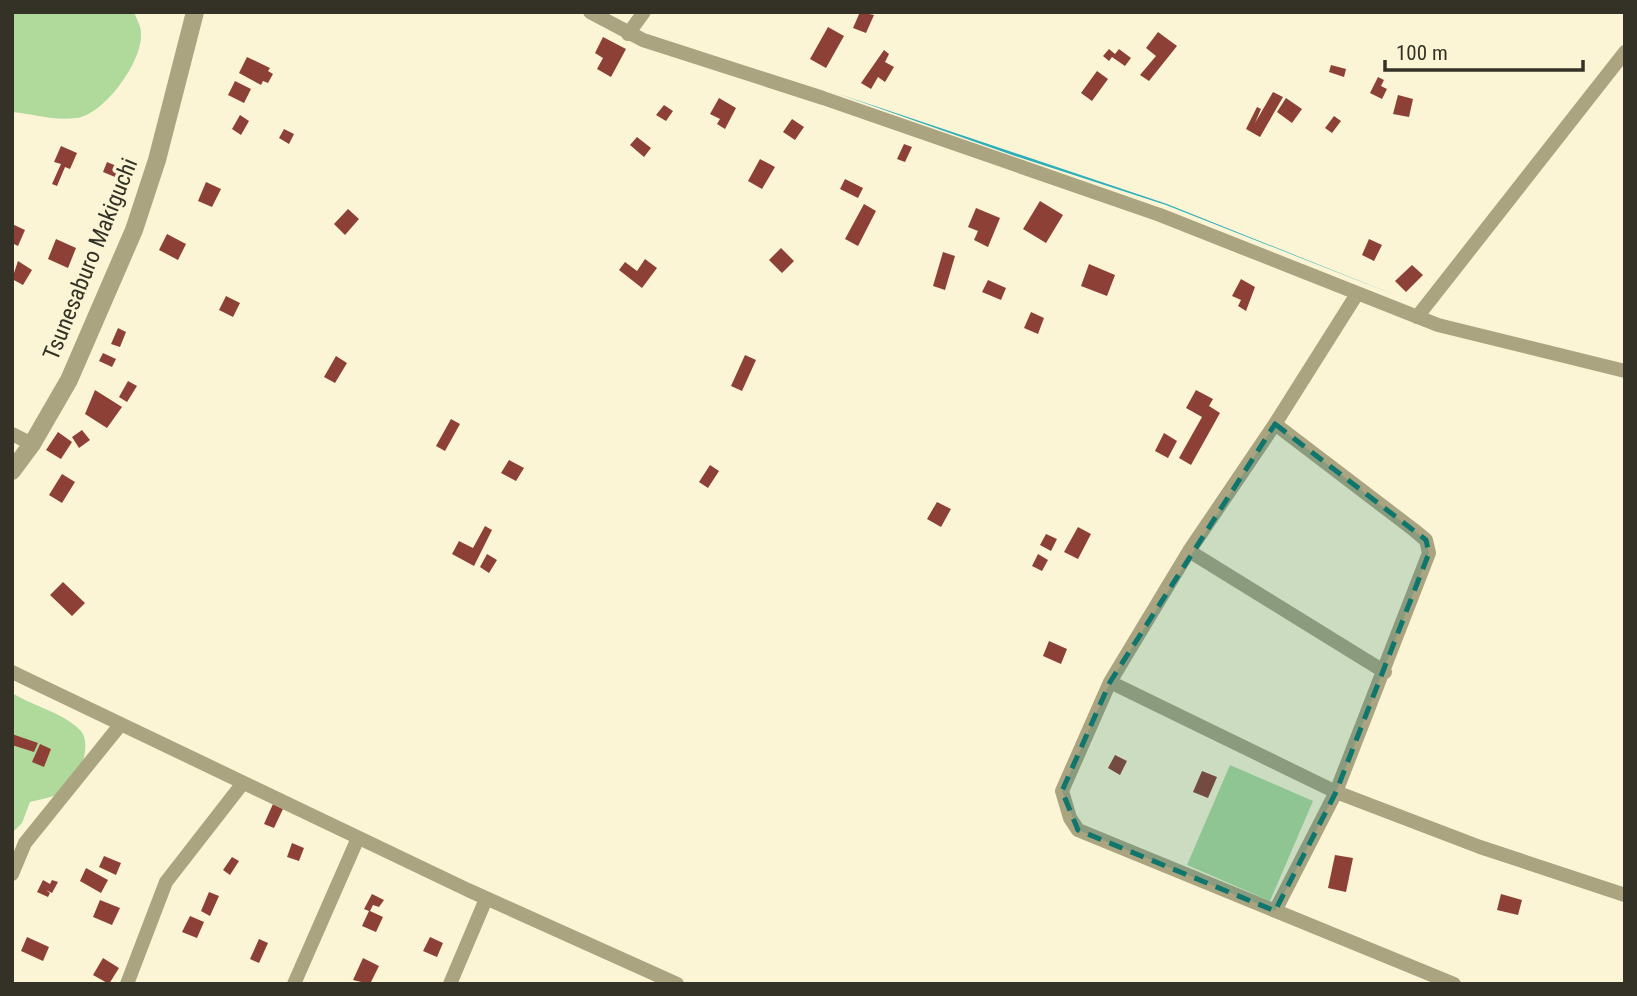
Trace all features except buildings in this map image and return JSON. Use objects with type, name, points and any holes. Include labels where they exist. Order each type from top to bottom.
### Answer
[{"type":"street","name":"Tsunesaburo Makiguchi","points":[[12,471],[32,444],[73,370],[144,203],[195,12]]},
{"type":"street","points":[[590,12],[628,34],[1160,215],[1417,317],[1625,371]]},
{"type":"street","points":[[628,34],[644,12]]},
{"type":"street","points":[[1417,317],[1625,52]]},
{"type":"street","points":[[1357,294],[1275,424],[1189,551],[1111,682],[1062,791],[1070,818],[1078,830],[1454,984]]},
{"type":"street","points":[[1275,424],[1426,540],[1429,553],[1385,672],[1336,792],[1275,911]]},
{"type":"street","points":[[12,434],[32,444]]},
{"type":"street","points":[[1189,551],[1385,672]]},
{"type":"street","points":[[12,672],[486,899],[677,984]]},
{"type":"street","points":[[1111,682],[1336,792],[1480,847],[1625,895]]},
{"type":"street","points":[[12,874],[25,843],[121,724]]},
{"type":"street","points":[[127,984],[166,882],[243,783]]},
{"type":"street","points":[[295,984],[358,838]]},
{"type":"street","points":[[450,984],[486,899]]},
{"type":"highlighted area","points":[[1275,424],[1426,540],[1429,553],[1336,792],[1275,911],[1078,830],[1062,791],[1110,682]]},
{"type":"green space","points":[[12,12],[134,12],[141,30],[136,58],[120,85],[87,115],[60,119],[12,112]]},
{"type":"green space","points":[[12,693],[73,724],[84,736],[85,754],[74,782],[68,789],[30,802],[22,823],[12,833]]},
{"type":"green space","points":[[1230,765],[1313,801],[1270,901],[1187,865]]},
{"type":"water","points":[[836,93],[1167,204],[1395,295],[1166,205],[1015,156]]}]
